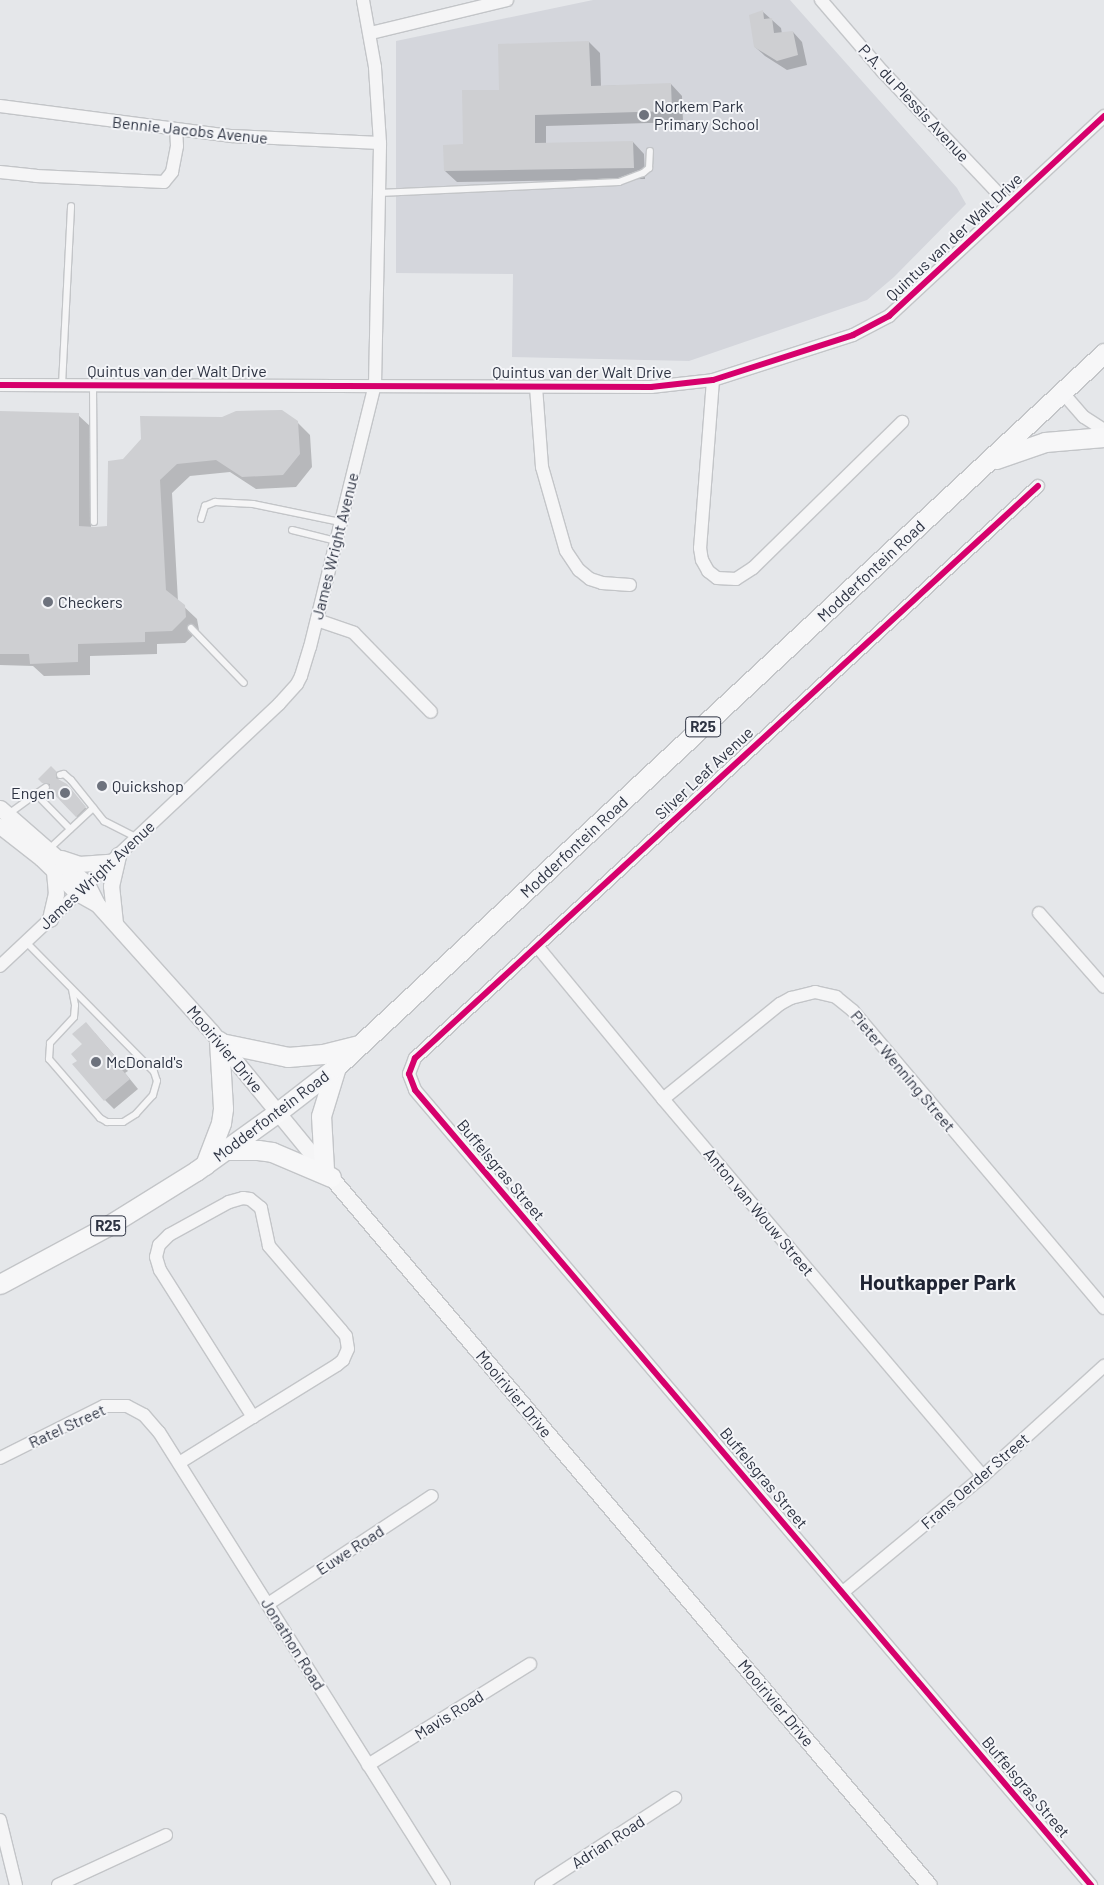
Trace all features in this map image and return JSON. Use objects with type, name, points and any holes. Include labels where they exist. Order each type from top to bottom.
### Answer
[{"type":"main road","name":"Modderfontein Road","points":[[0,1284],[106,1227],[205,1165],[336,1067],[1104,353]]},
{"type":"main road","points":[[984,464],[1045,442],[1104,437]]},
{"type":"main road","points":[[205,1165],[221,1122],[223,1108],[220,1042],[288,1057],[323,1054],[360,1045]]},
{"type":"main road","points":[[226,1150],[272,1152],[328,1173],[321,1116],[336,1067]]},
{"type":"street","name":"James Wright Avenue","points":[[0,966],[279,704],[297,684],[305,663],[375,386],[380,143],[376,67],[371,33],[363,0]]},
{"type":"street","points":[[371,33],[507,0]]},
{"type":"street","name":"P.A. du Plessis Avenue","points":[[821,0],[883,72],[1009,205]]},
{"type":"street","name":"Bennie Jacobs Avenue","points":[[0,106],[232,136],[380,143]]},
{"type":"street","name":"Quintus van der Walt Drive","points":[[0,384],[651,388],[713,380],[853,334],[889,316],[1104,116]]},
{"type":"street","points":[[0,172],[36,176],[164,182],[172,172],[177,146],[176,129]]},
{"type":"street","points":[[713,380],[700,548],[702,560],[708,571],[723,580],[736,580],[753,568],[902,422]]},
{"type":"street","points":[[536,387],[542,466],[566,551],[580,570],[590,579],[602,584],[630,585]]},
{"type":"street","points":[[1062,392],[1084,417],[1104,430]]},
{"type":"street","name":"Silver Leaf Avenue","points":[[415,1090],[409,1074],[415,1058],[1038,486]]},
{"type":"street","points":[[317,620],[354,633],[432,712]]},
{"type":"street","name":"Mooirivier Drive","points":[[2,817],[48,854],[82,888],[220,1042],[328,1173],[929,1885]]},
{"type":"street","points":[[48,854],[78,864],[114,858],[111,886],[115,923]]},
{"type":"street","name":"Mooirivier Drive","points":[[48,854],[54,871],[82,888]]},
{"type":"street","points":[[50,919],[56,894],[54,871]]},
{"type":"street","points":[[1039,913],[1104,987]]},
{"type":"street","name":"Anton van Wouw Street","points":[[537,946],[663,1099],[983,1476]]},
{"type":"street","name":"Pieter Wenning Street","points":[[663,1099],[780,1004],[791,998],[814,992],[836,996],[853,1011],[1104,1308]]},
{"type":"street","name":"Buffelsgras Street","points":[[415,1090],[1092,1885]]},
{"type":"street","points":[[178,1463],[253,1417],[337,1365],[347,1354],[348,1342],[342,1330],[269,1246],[263,1214],[256,1203],[250,1199],[236,1198],[169,1235],[156,1250],[157,1263],[253,1417]]},
{"type":"street","name":"Frans Oerder Street","points":[[843,1592],[983,1476],[1104,1366]]},
{"type":"street","name":"Ratel Street","points":[[0,1458],[104,1406],[116,1405],[136,1409]]},
{"type":"street","name":"Jonathon Road","points":[[136,1409],[152,1422],[444,1885]]},
{"type":"street","name":"Euwe Road","points":[[268,1604],[432,1496]]},
{"type":"street","name":"Mavis Road","points":[[368,1766],[530,1664]]},
{"type":"street","name":"Adrian Road","points":[[541,1885],[675,1798]]},
{"type":"street","points":[[0,1820],[3,1849],[16,1885]]},
{"type":"street","points":[[58,1885],[166,1835]]},
{"type":"lane","points":[[379,194],[619,182],[643,173],[649,168],[650,151]]},
{"type":"lane","points":[[62,385],[71,206]]},
{"type":"lane","points":[[93,385],[94,522]]},
{"type":"lane","points":[[201,519],[205,506],[214,502],[253,504],[340,522]]},
{"type":"lane","points":[[292,530],[336,540]]},
{"type":"lane","points":[[191,628],[244,683]]},
{"type":"lane","points":[[60,775],[64,774],[71,780],[104,821],[137,838]]},
{"type":"lane","points":[[2,817],[46,787]]},
{"type":"lane","points":[[36,794],[70,829]]},
{"type":"lane","points":[[48,854],[70,829],[93,808]]},
{"type":"lane","points":[[26,942],[154,1072],[156,1081],[153,1095],[136,1114],[123,1122],[107,1122],[100,1118],[49,1059],[50,1043],[74,1017],[76,1011],[72,990]]},
{"type":"shaded area","name":"Norkem Park Primary School","points":[[593,0],[790,0],[957,188],[966,204],[894,277],[867,300],[689,361],[512,357],[513,274],[396,273],[396,41]]},
{"type":"building","points":[[763,10],[764,19],[772,18],[774,33],[793,31],[798,55],[777,61],[754,47],[749,15]]},
{"type":"building","points":[[589,41],[591,86],[671,83],[672,111],[535,115],[535,143],[633,141],[634,168],[444,171],[443,145],[463,144],[462,90],[499,90],[498,44]]},
{"type":"building","points":[[282,410],[298,421],[300,454],[283,475],[242,477],[216,460],[177,464],[160,480],[166,590],[185,605],[186,617],[172,631],[145,632],[145,642],[78,644],[78,662],[30,664],[29,654],[0,654],[0,411],[79,413],[79,526],[95,527],[107,526],[108,461],[123,459],[141,439],[140,416],[222,417],[236,411]]},
{"type":"building","points":[[51,766],[57,772],[56,778],[67,784],[86,807],[76,817],[50,790],[50,784],[42,783],[38,779]]},
{"type":"building","name":"McDonald's","points":[[86,1022],[119,1061],[116,1063],[130,1079],[104,1101],[72,1064],[77,1061],[71,1054],[82,1044],[72,1034]]},
{"type":"cycle path","points":[[0,385],[651,387],[713,380],[853,335],[889,316],[1104,116]]},
{"type":"cycle path","points":[[1038,486],[415,1058],[409,1074],[415,1090],[1091,1885]]},
{"type":"place","name":"Norkem Park Primary School","points":[[644,115]]},
{"type":"place","name":"Checkers","points":[[48,602]]},
{"type":"place","name":"Quickshop","points":[[102,786]]},
{"type":"place","name":"Engen","points":[[65,793]]},
{"type":"place","name":"McDonald's","points":[[96,1062]]},
{"type":"district","name":"Houtkapper Park","points":[[938,1282]]}]
